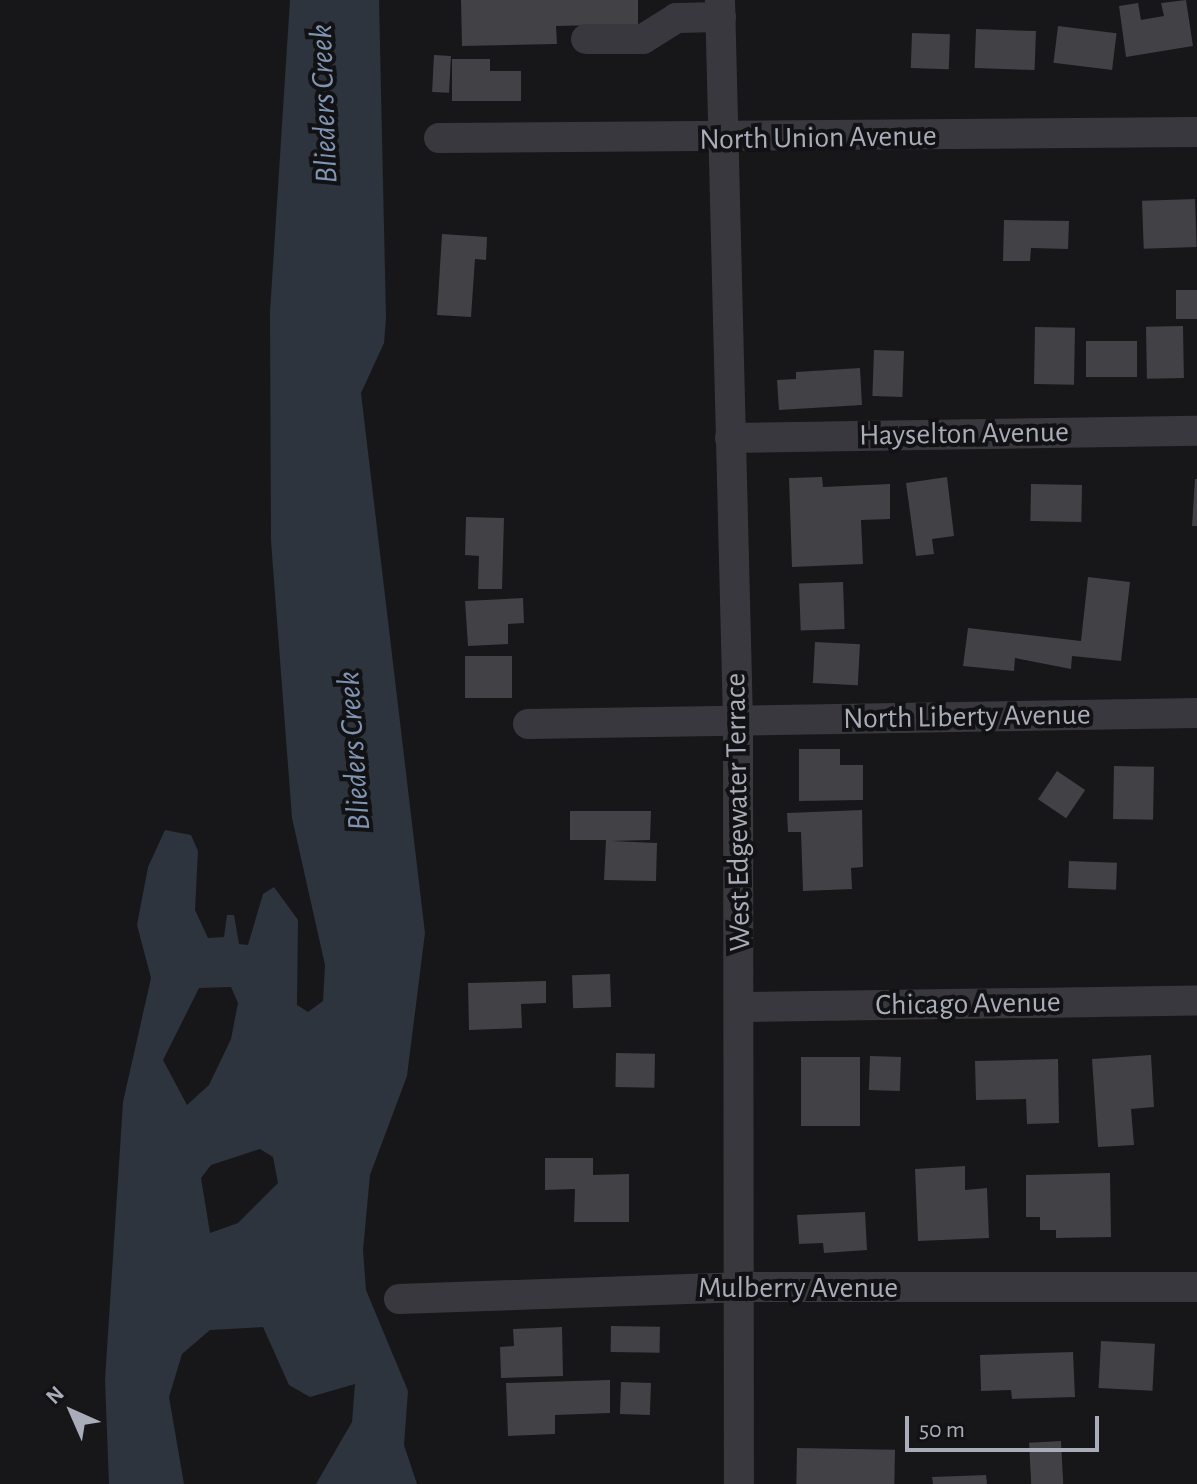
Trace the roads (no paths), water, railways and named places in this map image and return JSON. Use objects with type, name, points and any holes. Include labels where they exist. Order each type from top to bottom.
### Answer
[{"type":"street","points":[[586,39],[643,39],[676,18],[720,9]]},
{"type":"street","name":"West Edgewater Terrace","points":[[720,9],[726,140],[738,720],[739,1484]]},
{"type":"street","name":"North Union Avenue","points":[[439,138],[726,140],[1197,132]]},
{"type":"street","name":"Hayselton Avenue","points":[[730,438],[1197,431]]},
{"type":"street","name":"North Liberty Avenue","points":[[528,724],[1197,713]]},
{"type":"street","name":"Chicago Avenue","points":[[740,1007],[1197,1001]]},
{"type":"street","name":"Mulberry Avenue","points":[[399,1299],[738,1287],[1197,1287]]},
{"type":"water","name":"Blieders Creek","points":[[290,0],[379,0],[386,318],[384,343],[361,393],[425,933],[407,1076],[370,1175],[363,1250],[366,1290],[408,1391],[404,1445],[417,1484],[316,1484],[352,1422],[355,1384],[310,1397],[289,1385],[263,1327],[210,1330],[182,1354],[169,1397],[184,1484],[109,1484],[105,1380],[123,1102],[151,978],[137,925],[148,867],[165,830],[191,835],[198,851],[195,910],[208,938],[224,937],[227,915],[234,915],[239,944],[248,945],[263,894],[274,887],[298,920],[297,1005],[308,1012],[323,1001],[325,965],[292,818],[271,541],[270,312]],"holes":[[[231,987],[238,1003],[231,1039],[209,1085],[187,1105],[163,1060],[199,988]],[[260,1149],[273,1157],[278,1183],[238,1223],[210,1233],[201,1178],[211,1165]]]}]
